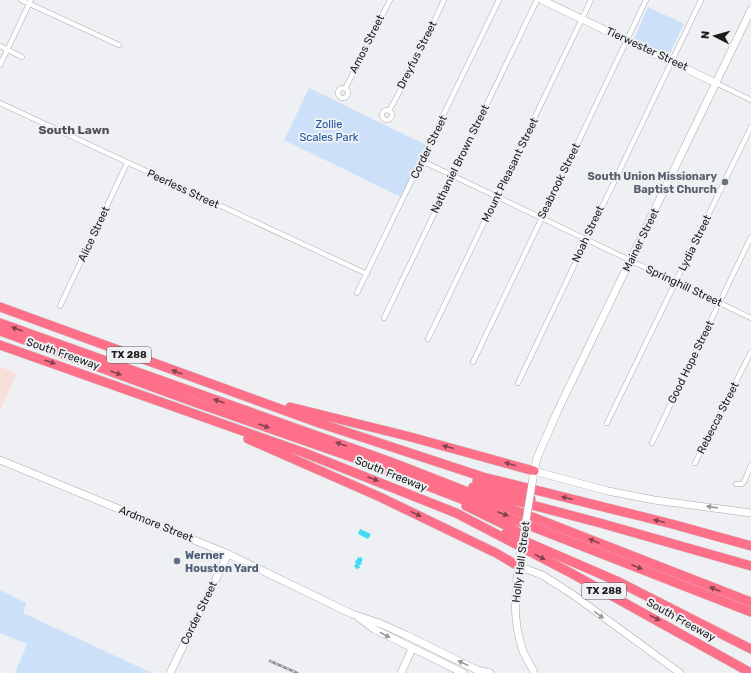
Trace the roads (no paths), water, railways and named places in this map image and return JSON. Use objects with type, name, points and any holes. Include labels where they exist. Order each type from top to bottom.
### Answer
[{"type":"highway","name":"South Freeway","points":[[2,307],[254,399],[482,477],[672,524],[751,546]]},
{"type":"highway","points":[[0,322],[434,478],[751,602]]},
{"type":"highway","points":[[0,331],[194,402],[374,465],[751,612]]},
{"type":"highway","name":"South Freeway","points":[[0,345],[305,453],[456,513],[569,572],[751,673]]},
{"type":"highway","points":[[254,399],[334,417],[486,457],[534,475]]},
{"type":"highway","points":[[179,409],[374,494],[496,553],[519,562]]},
{"type":"highway","points":[[391,447],[444,469],[600,523]]},
{"type":"highway","points":[[374,465],[385,473],[437,493],[499,522],[543,548]]},
{"type":"highway","points":[[434,478],[453,481],[513,500],[749,565]]},
{"type":"highway","points":[[456,513],[543,548],[620,582],[751,649]]},
{"type":"highway","points":[[708,628],[751,655]]},
{"type":"street","points":[[21,0],[30,2],[119,45]]},
{"type":"street","name":"Amos Street","points":[[345,89],[390,0]]},
{"type":"street","name":"Dreyfus Street","points":[[389,111],[396,95],[412,69],[444,0]]},
{"type":"street","name":"Corder Street","points":[[357,293],[499,0]]},
{"type":"street","name":"Nathaniel Brown Street","points":[[384,318],[537,0]]},
{"type":"street","name":"Tierwester Street","points":[[542,0],[751,100]]},
{"type":"street","name":"Mount Pleasant Street","points":[[428,339],[591,0]]},
{"type":"street","name":"Seabrook Street","points":[[473,362],[646,0]]},
{"type":"street","name":"Noah Street","points":[[518,382],[701,0]]},
{"type":"street","points":[[0,65],[30,2]]},
{"type":"street","name":"Mainer Street","points":[[534,475],[537,458],[549,430],[751,10]]},
{"type":"street","points":[[0,46],[22,57]]},
{"type":"street","name":"Peerless Street","points":[[0,103],[367,274]]},
{"type":"street","name":"Lydia Street","points":[[607,423],[751,127]]},
{"type":"street","name":"Springhill Street","points":[[422,161],[751,318]]},
{"type":"street","name":"Alice Street","points":[[60,306],[127,163]]},
{"type":"street","name":"Good Hope Street","points":[[652,443],[751,238]]},
{"type":"street","name":"Rebecca Street","points":[[695,464],[751,352]]},
{"type":"street","name":"Ardmore Street","points":[[0,460],[228,554],[352,614],[379,623],[406,635],[478,672],[490,673]]},
{"type":"street","points":[[736,484],[744,482],[751,464]]},
{"type":"street","points":[[534,475],[654,500],[751,513]]},
{"type":"street","name":"Holly Hall Street","points":[[531,672],[522,649],[516,626],[515,600],[519,562],[534,475]]},
{"type":"street","name":"Corder Street","points":[[170,673],[228,554]]},
{"type":"street","points":[[519,562],[572,594],[680,673]]},
{"type":"street","name":"Ardmore Street","points":[[352,614],[374,629],[463,673]]},
{"type":"street","points":[[401,673],[412,649]]},
{"type":"water","points":[[360,529],[371,534],[368,539],[358,534]]},
{"type":"water","points":[[361,557],[363,560],[361,562],[362,564],[359,565],[360,568],[356,569],[354,565],[356,564],[355,561],[357,558]]},
{"type":"railway","points":[[270,661],[297,673]]},
{"type":"place","name":"South Union Missionary Baptist Church","points":[[725,182]]},
{"type":"place","name":"Werner Houston Yard","points":[[177,561]]},
{"type":"district","name":"South Lawn","points":[[74,130]]},
{"type":"park label","name":"Zollie Scales Park","points":[[329,130]]}]
